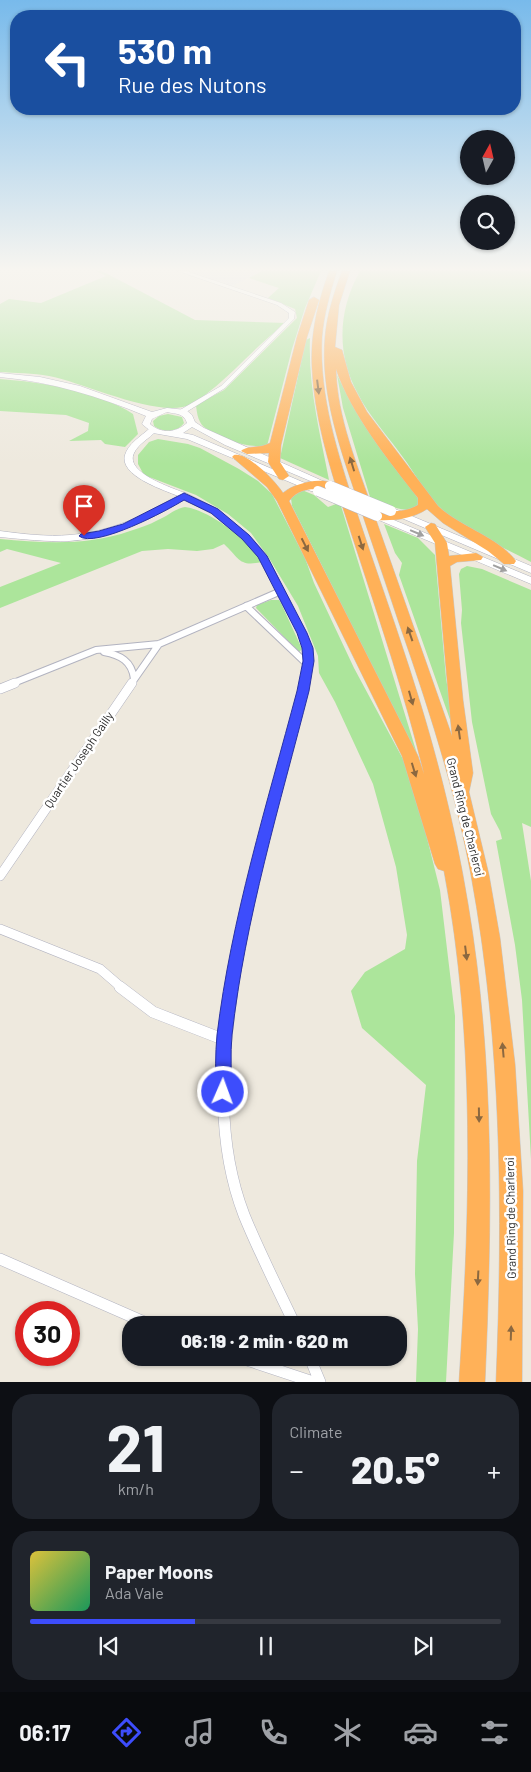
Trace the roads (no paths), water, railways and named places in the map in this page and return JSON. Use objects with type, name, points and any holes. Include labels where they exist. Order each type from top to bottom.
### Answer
[{"type":"highway","points":[[283,476],[274,462],[275,444],[303,335]]},
{"type":"highway","name":"Grand Ring de Charleroi","points":[[316,335],[316,360],[322,411],[339,474],[425,746],[441,806],[460,905],[474,1026],[479,1110],[480,1224],[472,1382]]},
{"type":"highway","points":[[330,336],[336,344],[341,369],[356,403],[424,498],[438,513],[450,522],[500,551],[509,561]]},
{"type":"highway","name":"Grand Ring de Charleroi","points":[[330,336],[333,386],[344,439],[425,676],[462,797],[480,873],[491,940],[508,1116],[513,1224],[509,1382]]},
{"type":"highway","points":[[242,454],[264,451],[275,444]]},
{"type":"highway","points":[[242,454],[271,484],[283,501],[410,756],[433,833],[460,905]]},
{"type":"highway","points":[[283,501],[288,493],[313,485],[330,486]]},
{"type":"highway","points":[[377,516],[395,517],[415,512],[424,506],[424,498]]},
{"type":"highway","points":[[431,528],[441,543],[444,564],[455,700],[465,773],[462,797]]},
{"type":"highway","points":[[444,564],[448,560],[476,557]]},
{"type":"main road","points":[[0,375],[21,376],[74,385],[152,414]]},
{"type":"main road","points":[[313,485],[283,476],[242,454],[201,430],[183,412],[167,410],[152,414],[148,418],[146,424],[152,430],[190,437],[242,454],[274,462],[313,485],[377,516]]},
{"type":"main road","points":[[172,433],[181,431],[191,422]]},
{"type":"main road","points":[[330,486],[395,517],[441,543],[531,581]]},
{"type":"main road","points":[[395,517],[431,528],[531,570]]},
{"type":"street","points":[[183,412],[223,387],[275,335]]},
{"type":"street","points":[[152,430],[132,447],[129,456],[134,472],[146,480],[214,511],[246,537],[262,556],[302,633],[307,648],[308,665],[254,880],[237,959],[225,1040],[223,1111],[227,1152],[244,1214],[291,1316]]},
{"type":"street","points":[[0,534],[69,538],[100,534],[126,526],[163,509],[184,496]]},
{"type":"street","points":[[0,689],[92,651],[159,644],[280,591]]},
{"type":"street","points":[[246,606],[308,665]]},
{"type":"street","name":"Quartier Joseph Gailly","points":[[0,876],[159,644]]},
{"type":"street","points":[[92,651],[118,655],[124,658],[132,667],[134,679]]},
{"type":"street","points":[[0,929],[100,969],[148,1009],[225,1040]]},
{"type":"street","points":[[0,1259],[130,1316]]},
{"type":"street","points":[[265,1366],[313,1382]]},
{"type":"street","points":[[313,1366],[320,1382]]}]
